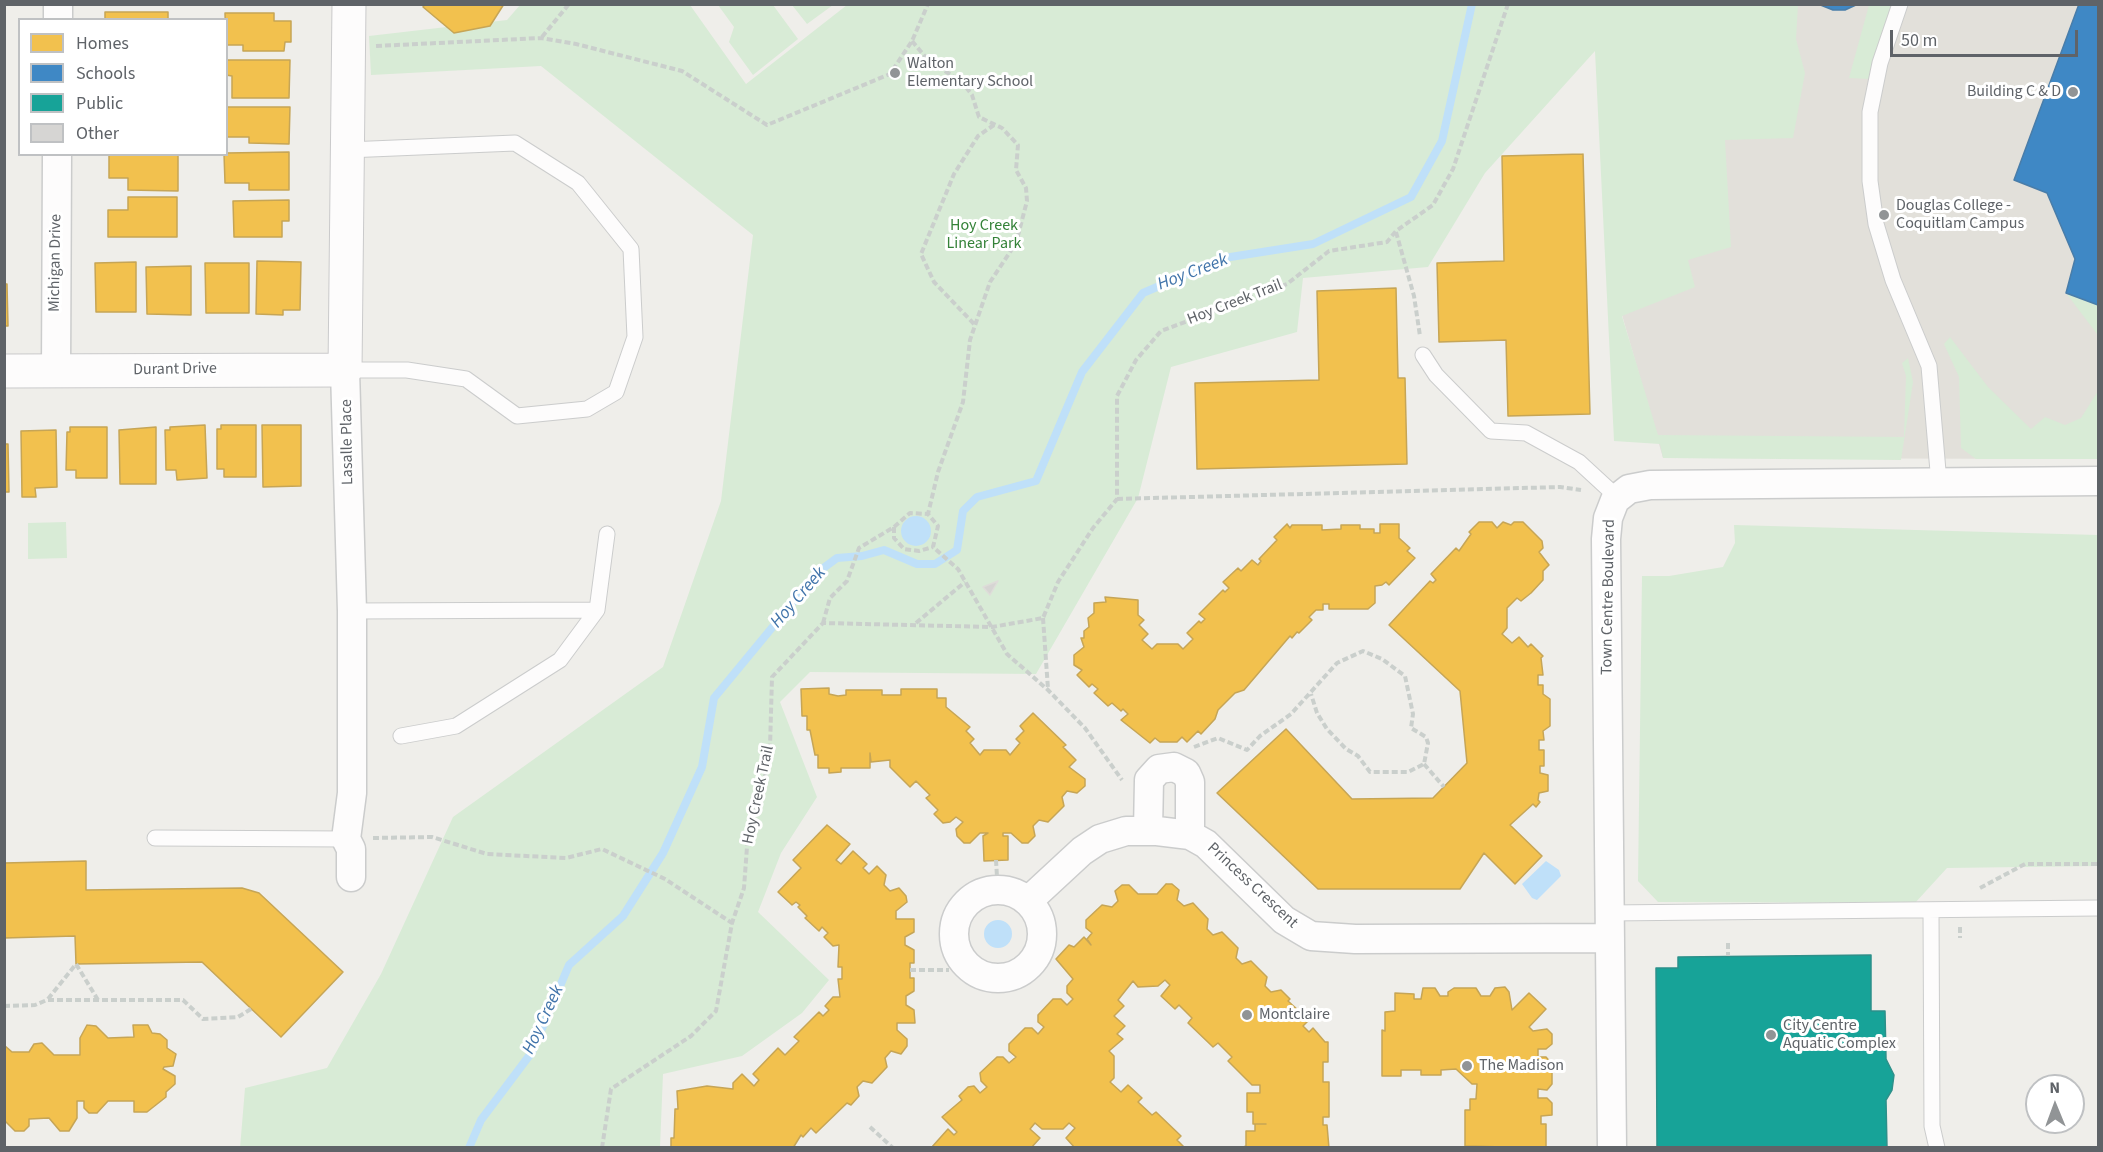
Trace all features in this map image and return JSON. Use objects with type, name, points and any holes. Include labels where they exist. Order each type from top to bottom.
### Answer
[{"type":"street","name":"Lasalle Place","points":[[349,4],[345,370],[352,611],[352,793],[346,839],[351,849],[351,877]]},
{"type":"street","name":"Michigan Drive","points":[[56,372],[57,156]]},
{"type":"street","name":"Durant Drive","points":[[4,371],[345,370]]},
{"type":"street","name":"Town Centre Boulevard","points":[[1612,1148],[1606,539],[1610,512],[1617,497],[1629,489],[1650,485],[2098,482]]},
{"type":"street","points":[[1148,831],[1149,780],[1159,769],[1174,767],[1186,774],[1190,782],[1190,835]]},
{"type":"street","name":"Princess Crescent","points":[[1028,901],[1095,841],[1114,833],[1148,831],[1190,835],[1215,851],[1284,920],[1311,936],[1348,939],[1609,926]]},
{"type":"lane","points":[[1900,4],[1880,63],[1870,112],[1870,181],[1876,224],[1893,280],[1926,357],[1938,483]]},
{"type":"lane","points":[[345,370],[407,370],[466,380],[517,416],[587,409],[616,392],[634,337],[631,249],[578,183],[515,143],[347,150]]},
{"type":"lane","points":[[1423,355],[1436,375],[1491,431],[1526,433],[1579,462],[1617,497]]},
{"type":"lane","points":[[400,736],[456,726],[560,660],[597,610],[607,534]]},
{"type":"lane","points":[[352,611],[597,610]]},
{"type":"lane","points":[[155,838],[346,839]]},
{"type":"lane","points":[[1609,926],[1959,908],[2098,908]]},
{"type":"lane","points":[[1931,911],[1932,1126],[1937,1148]]},
{"type":"path","points":[[541,38],[569,4]]},
{"type":"path","points":[[348,46],[541,38],[682,71],[766,125],[890,74],[912,41],[928,4]]},
{"type":"path","name":"Hoy Creek Trail","points":[[1117,500],[1117,396],[1136,360],[1161,331],[1287,284],[1329,251],[1387,242],[1396,231],[1433,205],[1453,169],[1508,4]]},
{"type":"path","points":[[912,41],[928,60],[962,82],[972,95],[979,117],[1002,128],[1018,145],[1016,170],[1026,188],[1027,201],[1016,243],[990,282],[970,339],[963,402],[938,472],[928,514]]},
{"type":"path","points":[[975,325],[934,282],[921,254],[954,174],[978,136],[994,125]]},
{"type":"path","points":[[1396,231],[1414,296],[1423,355]]},
{"type":"path","points":[[1048,690],[1043,618],[1058,582],[1092,528],[1117,500],[1560,487],[1617,497]]},
{"type":"path","points":[[934,548],[938,526],[928,514],[909,513],[894,527],[859,548],[847,581],[830,598],[823,623],[992,627],[1043,618]]},
{"type":"path","points":[[894,527],[894,538],[904,549],[919,551],[934,548]]},
{"type":"path","points":[[934,548],[958,569],[1007,654],[1048,690],[1085,728],[1124,783]]},
{"type":"path","points":[[915,624],[965,582]]},
{"type":"path","name":"Hoy Creek Trail","points":[[602,1148],[611,1089],[691,1036],[716,1011],[732,923],[744,888],[748,833],[763,788],[770,748],[772,677],[823,623]]},
{"type":"path","points":[[1191,749],[1218,738],[1247,750],[1260,736],[1291,714],[1337,663],[1362,651],[1382,659],[1405,676],[1413,714],[1411,728],[1426,737],[1428,743],[1424,764]]},
{"type":"path","points":[[1311,694],[1317,713],[1327,729],[1346,749],[1358,756],[1370,772],[1408,772],[1424,764]]},
{"type":"path","points":[[1424,764],[1444,787]]},
{"type":"path","points":[[346,839],[432,837],[487,854],[566,858],[602,849],[642,866],[665,879],[732,923]]},
{"type":"path","points":[[996,860],[997,877]]},
{"type":"path","points":[[1960,938],[1958,891],[1976,890],[2025,864],[2098,864]]},
{"type":"path","points":[[1728,943],[1728,956]]},
{"type":"path","points":[[47,1000],[75,964],[98,1000]]},
{"type":"path","points":[[910,970],[949,970]]},
{"type":"path","points":[[4,1006],[35,1005],[47,1000],[183,1000],[203,1019],[238,1017],[251,1009]]},
{"type":"path","points":[[870,1126],[893,1148]]},
{"type":"shaded area","name":"Douglas College - Coquitlam Campus","points":[[1768,5],[2098,5],[2098,459],[1663,458],[1622,315]]},
{"type":"green space","name":"Hoy Creek Linear Park","points":[[520,5],[690,5],[746,84],[847,5],[1798,5],[1796,39],[1805,73],[1793,138],[1725,140],[1731,247],[1688,260],[1695,287],[1622,316],[1658,435],[1904,437],[1906,376],[1902,363],[1908,358],[1913,382],[1901,460],[1663,458],[1660,444],[1614,441],[1595,51],[1485,173],[1428,267],[1303,278],[1297,332],[1171,367],[1138,498],[1036,674],[810,672],[780,702],[817,797],[781,853],[758,912],[829,980],[802,1013],[742,1056],[663,1074],[660,1147],[240,1148],[245,1088],[327,1068],[381,974],[453,817],[663,667],[721,501],[753,235],[541,66],[371,75],[369,36],[507,20]]},
{"type":"green space","points":[[718,5],[773,5],[798,39],[753,75],[729,42],[734,27]]},
{"type":"green space","points":[[792,5],[833,5],[807,24]]},
{"type":"green space","points":[[1869,5],[1895,5],[1870,79],[1849,78]]},
{"type":"green space","points":[[2066,293],[2098,305],[2098,335],[2097,334]]},
{"type":"green space","points":[[1950,337],[1988,387],[2031,429],[2045,417],[2065,425],[2081,418],[2098,391],[2098,459],[1976,459],[1961,448],[1959,377],[1944,344]]},
{"type":"green space","points":[[66,522],[67,558],[28,559],[28,523]]},
{"type":"green space","points":[[1734,525],[2098,535],[2098,866],[1947,868],[1915,903],[1658,902],[1638,881],[1642,576],[1669,576],[1723,567],[1735,543]]},
{"type":"water","points":[[916,516],[927,520],[931,531],[927,542],[916,546],[905,542],[901,531],[905,520]]},
{"type":"water","points":[[1546,861],[1559,870],[1561,876],[1537,900],[1532,898],[1522,884]]},
{"type":"water","points":[[998,920],[1008,924],[1012,934],[1008,944],[998,948],[988,944],[984,934],[988,924]]},
{"type":"building: Homes","points":[[425,4],[504,4],[490,26],[454,33],[423,7]]},
{"type":"building: Homes","points":[[105,12],[168,12],[168,18],[105,18]]},
{"type":"building: Homes","points":[[225,13],[274,13],[274,21],[291,21],[291,42],[285,42],[284,51],[243,51],[243,45],[228,45],[228,18],[225,18]]},
{"type":"building: Homes","points":[[228,60],[290,60],[289,98],[232,98],[232,76],[228,75]]},
{"type":"building: Homes","points":[[228,107],[290,107],[289,144],[249,143],[249,137],[228,137]]},
{"type":"building: Homes","points":[[289,152],[289,190],[249,190],[249,183],[225,183],[224,156],[228,156],[228,153]]},
{"type":"building: Homes","points":[[1583,154],[1590,414],[1508,416],[1506,340],[1439,342],[1437,263],[1504,261],[1502,156]]},
{"type":"building: Homes","points":[[109,156],[178,156],[178,191],[128,190],[128,178],[109,178]]},
{"type":"building: Homes","points":[[128,197],[177,197],[177,237],[108,237],[108,210],[128,210]]},
{"type":"building: Homes","points":[[289,200],[289,221],[282,221],[282,237],[234,237],[233,201]]},
{"type":"building: Homes","points":[[257,261],[301,262],[300,310],[283,310],[283,315],[256,314]]},
{"type":"building: Homes","points":[[136,262],[136,312],[96,312],[95,263]]},
{"type":"building: Homes","points":[[205,263],[249,263],[249,313],[206,313]]},
{"type":"building: Homes","points":[[191,266],[191,315],[147,314],[146,267]]},
{"type":"building: Homes","points":[[4,284],[7,284],[8,326],[4,326]]},
{"type":"building: Homes","points":[[1396,288],[1398,378],[1405,378],[1407,464],[1197,469],[1195,383],[1319,380],[1317,291]]},
{"type":"building: Homes","points":[[205,425],[207,478],[177,480],[176,470],[166,470],[165,430],[170,430],[170,427]]},
{"type":"building: Homes","points":[[221,425],[256,425],[256,477],[224,477],[224,469],[217,469],[217,429],[221,429]]},
{"type":"building: Homes","points":[[262,425],[301,425],[301,486],[263,487]]},
{"type":"building: Homes","points":[[70,427],[107,427],[107,478],[76,478],[76,470],[66,470],[67,432],[70,432]]},
{"type":"building: Homes","points":[[156,427],[156,484],[120,484],[119,430]]},
{"type":"building: Homes","points":[[56,430],[57,487],[35,488],[36,497],[22,497],[21,431]]},
{"type":"building: Homes","points":[[4,444],[8,444],[9,492],[4,492]]},
{"type":"building: Homes","points":[[1479,522],[1492,522],[1497,528],[1503,522],[1511,525],[1514,522],[1523,522],[1542,541],[1543,548],[1539,552],[1549,565],[1543,571],[1543,580],[1531,593],[1521,601],[1517,598],[1507,608],[1507,628],[1502,634],[1512,643],[1519,637],[1528,647],[1531,644],[1543,656],[1541,658],[1543,675],[1538,675],[1538,685],[1543,685],[1543,694],[1550,699],[1550,726],[1543,731],[1544,740],[1539,740],[1539,750],[1544,750],[1544,766],[1540,766],[1540,773],[1548,775],[1548,791],[1539,793],[1540,802],[1536,807],[1533,804],[1510,825],[1542,856],[1515,884],[1484,853],[1460,889],[1318,889],[1217,793],[1286,729],[1352,799],[1433,798],[1467,763],[1460,691],[1389,625],[1430,581],[1433,583],[1436,580],[1431,574],[1456,548],[1459,551],[1471,534],[1469,532]]},
{"type":"building: Homes","points":[[1287,524],[1290,528],[1292,525],[1322,525],[1322,530],[1341,529],[1341,525],[1360,525],[1360,529],[1374,529],[1374,533],[1380,533],[1380,524],[1399,524],[1399,538],[1410,548],[1407,551],[1415,558],[1389,585],[1386,582],[1375,586],[1375,603],[1368,609],[1329,609],[1329,604],[1323,604],[1323,610],[1316,610],[1309,617],[1312,620],[1299,633],[1297,632],[1292,638],[1290,636],[1244,690],[1235,693],[1218,710],[1215,719],[1201,734],[1198,731],[1187,742],[1182,737],[1177,742],[1160,742],[1155,738],[1150,743],[1121,720],[1128,714],[1123,709],[1121,711],[1112,703],[1108,706],[1094,693],[1098,689],[1092,684],[1089,687],[1077,675],[1082,670],[1074,665],[1074,655],[1084,647],[1081,638],[1084,638],[1084,631],[1089,627],[1088,618],[1094,613],[1094,603],[1106,602],[1105,597],[1138,600],[1138,615],[1144,620],[1139,625],[1148,634],[1142,640],[1152,649],[1157,644],[1178,644],[1183,649],[1193,639],[1187,633],[1199,621],[1201,623],[1205,619],[1199,614],[1223,590],[1225,592],[1229,588],[1223,582],[1238,568],[1241,571],[1252,560],[1258,565],[1261,561],[1259,559],[1277,540],[1274,537]]},
{"type":"building: Homes","points":[[829,688],[829,694],[838,696],[846,695],[846,690],[882,690],[882,695],[901,695],[901,689],[937,689],[937,698],[946,698],[946,707],[970,727],[966,731],[974,739],[970,743],[980,755],[984,750],[1006,750],[1010,755],[1020,743],[1016,739],[1024,731],[1020,726],[1033,713],[1066,745],[1063,747],[1076,760],[1069,767],[1085,779],[1085,786],[1077,793],[1067,791],[1062,797],[1064,806],[1048,822],[1039,820],[1033,826],[1035,836],[1028,843],[1022,843],[1011,833],[1003,833],[1003,836],[1008,836],[1008,860],[984,861],[983,836],[988,833],[980,833],[970,843],[964,843],[957,836],[956,829],[963,822],[956,817],[950,822],[943,823],[934,814],[938,810],[926,798],[930,795],[916,781],[910,787],[890,767],[890,760],[871,762],[870,753],[870,768],[841,768],[841,772],[829,773],[829,768],[818,768],[818,755],[815,755],[810,730],[807,730],[807,716],[802,716],[801,689]]},
{"type":"building: Homes","points":[[827,825],[850,844],[836,860],[841,864],[853,851],[867,864],[863,868],[869,874],[877,866],[886,875],[884,885],[890,891],[899,888],[906,896],[907,902],[896,911],[896,919],[914,919],[914,932],[905,937],[905,945],[914,950],[914,963],[910,963],[910,978],[914,978],[914,991],[906,996],[906,1005],[914,1010],[915,1023],[897,1023],[897,1030],[907,1039],[907,1046],[901,1054],[891,1051],[885,1058],[887,1067],[872,1083],[863,1081],[857,1087],[859,1096],[851,1105],[847,1103],[816,1133],[811,1128],[803,1137],[801,1135],[793,1148],[671,1148],[671,1138],[674,1138],[675,1109],[678,1109],[677,1091],[707,1086],[733,1089],[733,1083],[742,1074],[754,1086],[759,1080],[753,1074],[778,1048],[785,1055],[799,1041],[794,1037],[819,1012],[823,1016],[829,1010],[825,1006],[833,997],[840,997],[838,979],[842,979],[842,967],[838,967],[839,945],[833,946],[824,937],[828,933],[822,927],[819,931],[805,918],[807,916],[798,907],[800,905],[796,902],[792,905],[778,892],[801,868],[793,860]]},
{"type":"building: Homes","points":[[86,861],[86,890],[242,888],[259,893],[343,972],[281,1037],[202,962],[76,964],[75,936],[4,938],[4,863]]},
{"type":"building: Homes","name":"Montclaire","points":[[1166,884],[1172,884],[1179,890],[1177,900],[1184,906],[1193,903],[1208,919],[1207,929],[1213,935],[1222,932],[1238,948],[1236,958],[1242,964],[1251,961],[1267,977],[1265,986],[1271,992],[1281,990],[1290,999],[1288,1001],[1309,1020],[1303,1026],[1309,1032],[1313,1028],[1325,1042],[1328,1042],[1328,1062],[1323,1062],[1323,1082],[1329,1082],[1329,1117],[1323,1117],[1323,1125],[1327,1125],[1329,1148],[1241,1148],[1246,1146],[1246,1131],[1255,1131],[1253,1112],[1247,1112],[1247,1093],[1260,1093],[1260,1085],[1252,1085],[1228,1061],[1232,1057],[1218,1043],[1213,1047],[1188,1023],[1192,1018],[1179,1005],[1175,1009],[1161,996],[1170,985],[1165,980],[1158,986],[1138,987],[1133,981],[1118,1000],[1124,1006],[1114,1016],[1125,1026],[1117,1034],[1123,1039],[1109,1051],[1114,1056],[1114,1078],[1110,1082],[1121,1092],[1128,1085],[1142,1098],[1138,1102],[1152,1115],[1156,1112],[1181,1136],[1177,1140],[1185,1148],[1075,1148],[1066,1138],[1075,1128],[1069,1123],[1063,1129],[1042,1129],[1035,1123],[1030,1129],[1040,1138],[1031,1148],[931,1148],[948,1129],[954,1135],[957,1132],[942,1117],[962,1100],[959,1096],[968,1087],[974,1086],[980,1093],[987,1087],[981,1081],[980,1073],[997,1057],[1003,1057],[1009,1063],[1016,1057],[1009,1051],[1009,1044],[1025,1028],[1032,1028],[1038,1034],[1044,1027],[1038,1022],[1038,1015],[1053,999],[1061,999],[1067,1005],[1073,999],[1067,993],[1067,986],[1073,979],[1056,959],[1069,945],[1074,947],[1084,937],[1091,945],[1087,939],[1092,933],[1086,928],[1086,920],[1102,905],[1112,907],[1118,901],[1115,891],[1122,885],[1129,885],[1138,894],[1157,894]]},
{"type":"building: Homes","name":"The Madison","points":[[1505,987],[1509,992],[1512,1010],[1529,993],[1546,1009],[1529,1027],[1533,1031],[1547,1029],[1552,1034],[1552,1044],[1546,1049],[1538,1049],[1538,1057],[1546,1057],[1552,1064],[1552,1084],[1547,1090],[1538,1089],[1538,1098],[1547,1098],[1552,1103],[1552,1115],[1541,1116],[1541,1124],[1546,1124],[1546,1148],[1465,1146],[1465,1110],[1470,1110],[1470,1099],[1476,1099],[1477,1084],[1472,1084],[1456,1069],[1441,1070],[1441,1075],[1421,1075],[1421,1070],[1401,1070],[1401,1076],[1382,1076],[1382,1030],[1385,1031],[1385,1012],[1395,1011],[1395,993],[1414,994],[1414,999],[1421,999],[1423,988],[1435,988],[1440,996],[1448,996],[1448,992],[1454,988],[1476,988],[1481,996],[1490,996],[1495,988]]},
{"type":"building: Homes","points":[[87,1025],[96,1026],[108,1038],[134,1037],[133,1025],[148,1025],[152,1033],[160,1034],[167,1040],[167,1048],[176,1054],[173,1066],[163,1069],[175,1076],[175,1084],[166,1092],[166,1097],[147,1112],[134,1112],[134,1101],[108,1101],[97,1113],[89,1113],[84,1108],[84,1101],[77,1101],[77,1118],[69,1131],[60,1131],[49,1118],[29,1119],[29,1126],[24,1131],[15,1131],[4,1120],[4,1045],[12,1052],[29,1052],[34,1044],[42,1043],[54,1055],[80,1055],[80,1038]]},
{"type":"building: Schools","points":[[1818,4],[1858,4],[1845,10],[1833,10]]},
{"type":"building: Schools","name":"Building C & D","points":[[2079,4],[2098,4],[2098,305],[2066,293],[2075,259],[2047,193],[2014,180]]},
{"type":"building: Public","name":"City Centre Aquatic Complex","points":[[1871,955],[1871,1011],[1885,1011],[1886,1059],[1894,1075],[1892,1090],[1886,1100],[1887,1148],[1657,1148],[1656,968],[1678,968],[1678,957]]},
{"type":"building: Other","points":[[998,581],[990,595],[983,587]]},
{"type":"waterway","name":"Hoy Creek","points":[[469,1148],[481,1120],[532,1052],[569,965],[623,916],[663,853],[702,767],[714,698],[818,572],[837,558],[862,556],[884,550],[917,564],[935,564],[957,550],[963,511],[977,497],[1036,481],[1082,372],[1143,293],[1224,258],[1313,244],[1411,197],[1442,141],[1472,4]]},
{"type":"place","name":"Walton Elementary School","points":[[895,73]]},
{"type":"place","name":"Building C & D","points":[[2073,92]]},
{"type":"place","name":"Douglas College - Coquitlam Campus","points":[[1884,215]]},
{"type":"place","name":"Montclaire","points":[[1247,1015]]},
{"type":"place","name":"City Centre Aquatic Complex","points":[[1771,1035]]},
{"type":"place","name":"The Madison","points":[[1467,1066]]}]
